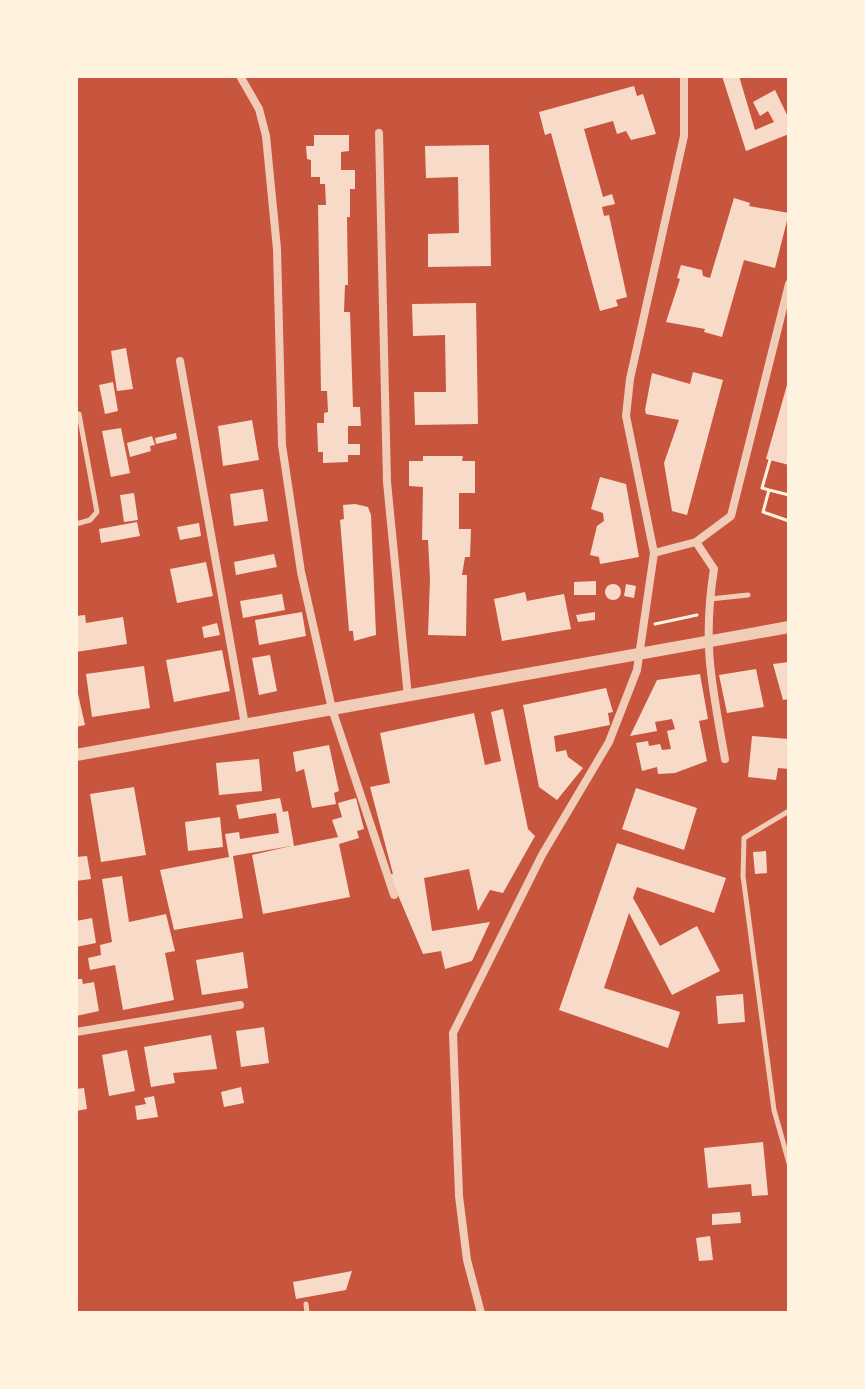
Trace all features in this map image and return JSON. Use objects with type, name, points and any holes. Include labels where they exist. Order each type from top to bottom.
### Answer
[{"type":"street","points":[[240,76],[259,109],[266,136],[277,249],[282,445],[301,572],[332,709],[394,895]]},
{"type":"street","points":[[481,1313],[467,1260],[459,1196],[453,1033],[542,855],[609,742],[640,655],[654,553],[626,416],[630,379],[684,136],[684,76]]},
{"type":"street","points":[[379,133],[387,482],[408,697]]},
{"type":"street","points":[[654,553],[696,542],[731,516],[789,284]]},
{"type":"street","points":[[180,361],[245,725]]},
{"type":"street","points":[[696,542],[714,569],[707,643],[725,759]]},
{"type":"street","points":[[76,755],[789,627]]},
{"type":"street","points":[[76,1032],[240,1005]]},
{"type":"lane","points":[[76,524],[90,520],[97,512],[79,414]]},
{"type":"lane","points":[[709,599],[748,595]]},
{"type":"lane","points":[[789,811],[744,838],[743,876],[774,1110],[789,1163]]},
{"type":"lane","points":[[306,1304],[307,1313]]},
{"type":"path","points":[[770,460],[762,488],[789,495]]},
{"type":"path","points":[[769,490],[763,512],[789,521]]},
{"type":"path","points":[[655,624],[697,615]]},
{"type":"building","points":[[722,76],[739,76],[755,130],[774,122],[768,111],[760,116],[753,102],[775,90],[789,119],[789,134],[746,151]]},
{"type":"building","points":[[634,86],[637,96],[643,94],[656,134],[631,140],[626,131],[617,134],[613,121],[584,129],[603,197],[612,194],[615,204],[602,207],[604,216],[609,215],[627,297],[616,300],[618,306],[600,311],[551,133],[545,135],[539,112]]},
{"type":"building","points":[[314,135],[349,135],[349,151],[341,152],[341,170],[355,170],[355,189],[350,189],[350,217],[347,217],[348,285],[345,285],[344,312],[350,312],[353,407],[360,407],[361,426],[348,426],[348,444],[360,444],[360,455],[348,455],[348,462],[323,463],[323,452],[318,452],[317,423],[324,423],[324,413],[328,412],[327,391],[321,391],[318,205],[326,205],[325,184],[320,184],[320,177],[311,177],[311,160],[307,159],[306,146],[314,146]]},
{"type":"building","points":[[489,145],[491,266],[428,267],[428,234],[459,233],[458,177],[426,178],[425,146]]},
{"type":"building","points":[[734,198],[750,203],[749,206],[789,213],[775,268],[744,260],[722,337],[704,332],[705,329],[666,322],[680,279],[677,278],[681,265],[702,270],[703,276],[710,278]]},
{"type":"building","points":[[476,303],[478,424],[415,425],[414,392],[446,392],[445,335],[413,336],[412,304]]},
{"type":"building","points":[[126,348],[133,389],[117,391],[111,351]]},
{"type":"building","points":[[693,372],[723,380],[687,515],[672,511],[664,463],[679,420],[646,414],[645,410],[652,373],[690,384]]},
{"type":"building","points":[[789,378],[789,465],[766,459]]},
{"type":"building","points":[[113,382],[118,411],[105,414],[99,385]]},
{"type":"building","points":[[252,420],[259,460],[223,466],[218,426]]},
{"type":"building","points":[[121,428],[130,473],[111,477],[102,431]]},
{"type":"building","points":[[176,433],[177,439],[156,444],[155,438]]},
{"type":"building","points":[[152,436],[155,445],[150,446],[151,451],[130,457],[127,443]]},
{"type":"building","points":[[423,456],[463,456],[462,461],[475,461],[475,493],[459,493],[459,529],[471,529],[470,557],[465,557],[462,575],[467,575],[466,636],[428,635],[430,579],[428,540],[422,540],[423,487],[409,486],[409,461],[423,461]]},
{"type":"building","points":[[600,477],[626,484],[639,557],[600,564],[599,557],[590,555],[597,526],[604,521],[603,513],[591,509]]},
{"type":"building","points":[[263,489],[268,521],[234,526],[230,494]]},
{"type":"building","points":[[134,493],[138,520],[124,522],[120,495]]},
{"type":"building","points":[[343,505],[368,507],[371,515],[376,635],[354,641],[353,631],[349,631],[340,520],[344,519]]},
{"type":"building","points":[[137,522],[140,536],[101,543],[99,529]]},
{"type":"building","points":[[199,523],[201,536],[180,540],[177,527]]},
{"type":"building","points":[[274,554],[277,567],[236,575],[234,562]]},
{"type":"building","points":[[206,562],[213,596],[177,603],[170,569]]},
{"type":"building","points":[[596,581],[596,595],[574,595],[574,582]]},
{"type":"building","points":[[613,584],[621,592],[613,600],[605,592]]},
{"type":"building","points":[[626,584],[636,586],[634,598],[624,596]]},
{"type":"building","points":[[525,592],[527,601],[564,594],[571,629],[502,641],[494,599]]},
{"type":"building","points":[[282,594],[285,610],[243,618],[240,601]]},
{"type":"building","points":[[302,612],[306,636],[259,645],[255,620]]},
{"type":"building","points":[[595,612],[595,620],[578,622],[576,615]]},
{"type":"building","points":[[85,615],[86,623],[123,617],[127,644],[76,652],[76,616]]},
{"type":"building","points":[[217,623],[220,635],[204,638],[202,627]]},
{"type":"building","points":[[222,650],[230,691],[174,702],[166,660]]},
{"type":"building","points":[[270,655],[277,691],[259,695],[252,658]]},
{"type":"building","points":[[789,662],[789,699],[783,700],[773,664]]},
{"type":"building","points":[[144,666],[150,708],[92,717],[86,674]]},
{"type":"building","points":[[756,669],[764,707],[727,713],[719,675]]},
{"type":"building","points":[[700,674],[708,719],[699,721],[707,761],[675,773],[658,774],[657,767],[642,771],[636,743],[648,741],[649,746],[660,744],[662,750],[671,749],[667,731],[675,729],[672,719],[655,722],[657,731],[630,736],[657,680]]},
{"type":"building","points":[[76,685],[85,725],[76,727]]},
{"type":"building","points":[[606,688],[613,712],[608,713],[610,725],[554,736],[556,752],[566,750],[568,757],[583,768],[557,800],[539,787],[523,705]]},
{"type":"building","points":[[503,709],[528,829],[535,836],[503,893],[490,890],[478,911],[469,869],[424,878],[432,931],[490,922],[472,961],[445,969],[441,951],[423,954],[389,874],[393,874],[370,787],[390,783],[380,733],[474,713],[485,765],[501,761],[491,712]]},
{"type":"building","points":[[752,736],[789,739],[789,769],[778,768],[776,780],[748,777]]},
{"type":"building","points":[[329,745],[339,791],[334,793],[336,804],[312,808],[304,769],[296,772],[293,752]]},
{"type":"building","points":[[259,759],[262,791],[219,795],[216,763]]},
{"type":"building","points":[[134,787],[146,855],[101,862],[90,794]]},
{"type":"building","points":[[636,788],[697,808],[684,850],[622,829]]},
{"type":"building","points":[[280,798],[283,812],[288,811],[294,846],[338,837],[332,820],[342,817],[338,803],[356,798],[364,829],[357,831],[359,838],[339,844],[350,897],[263,914],[252,855],[291,846],[233,856],[243,918],[174,930],[160,870],[229,857],[225,834],[239,832],[240,839],[279,833],[276,813],[239,819],[236,805]]},
{"type":"building","points":[[220,817],[223,847],[188,851],[185,822]]},
{"type":"building","points":[[617,843],[726,878],[714,913],[637,887],[633,898],[660,946],[697,926],[720,971],[672,995],[629,913],[604,988],[680,1012],[668,1048],[559,1010]]},
{"type":"building","points":[[766,851],[767,873],[755,874],[753,852]]},
{"type":"building","points":[[87,856],[91,879],[76,881],[76,857]]},
{"type":"building","points":[[122,876],[129,922],[166,914],[175,951],[165,953],[174,1000],[123,1010],[115,965],[90,970],[88,958],[101,955],[100,945],[112,942],[102,879]]},
{"type":"building","points":[[92,918],[96,943],[76,947],[76,921]]},
{"type":"building","points":[[243,952],[248,988],[202,995],[196,960]]},
{"type":"building","points":[[76,979],[82,979],[83,984],[94,982],[99,1011],[76,1016]]},
{"type":"building","points":[[743,994],[745,1022],[718,1024],[716,996]]},
{"type":"building","points":[[264,1027],[269,1063],[241,1067],[236,1031]]},
{"type":"building","points":[[211,1035],[217,1069],[173,1073],[175,1083],[151,1087],[144,1047]]},
{"type":"building","points":[[127,1050],[135,1091],[109,1096],[102,1055]]},
{"type":"building","points":[[241,1087],[244,1103],[224,1107],[221,1092]]},
{"type":"building","points":[[84,1088],[87,1109],[76,1111],[76,1089]]},
{"type":"building","points":[[154,1096],[158,1117],[137,1120],[135,1106],[146,1104],[144,1098]]},
{"type":"building","points":[[763,1142],[768,1195],[752,1196],[751,1184],[708,1188],[704,1148]]},
{"type":"building","points":[[740,1212],[741,1223],[712,1225],[712,1214]]},
{"type":"building","points":[[710,1236],[713,1260],[699,1261],[696,1238]]},
{"type":"building","points":[[352,1271],[346,1290],[296,1299],[293,1282]]}]
